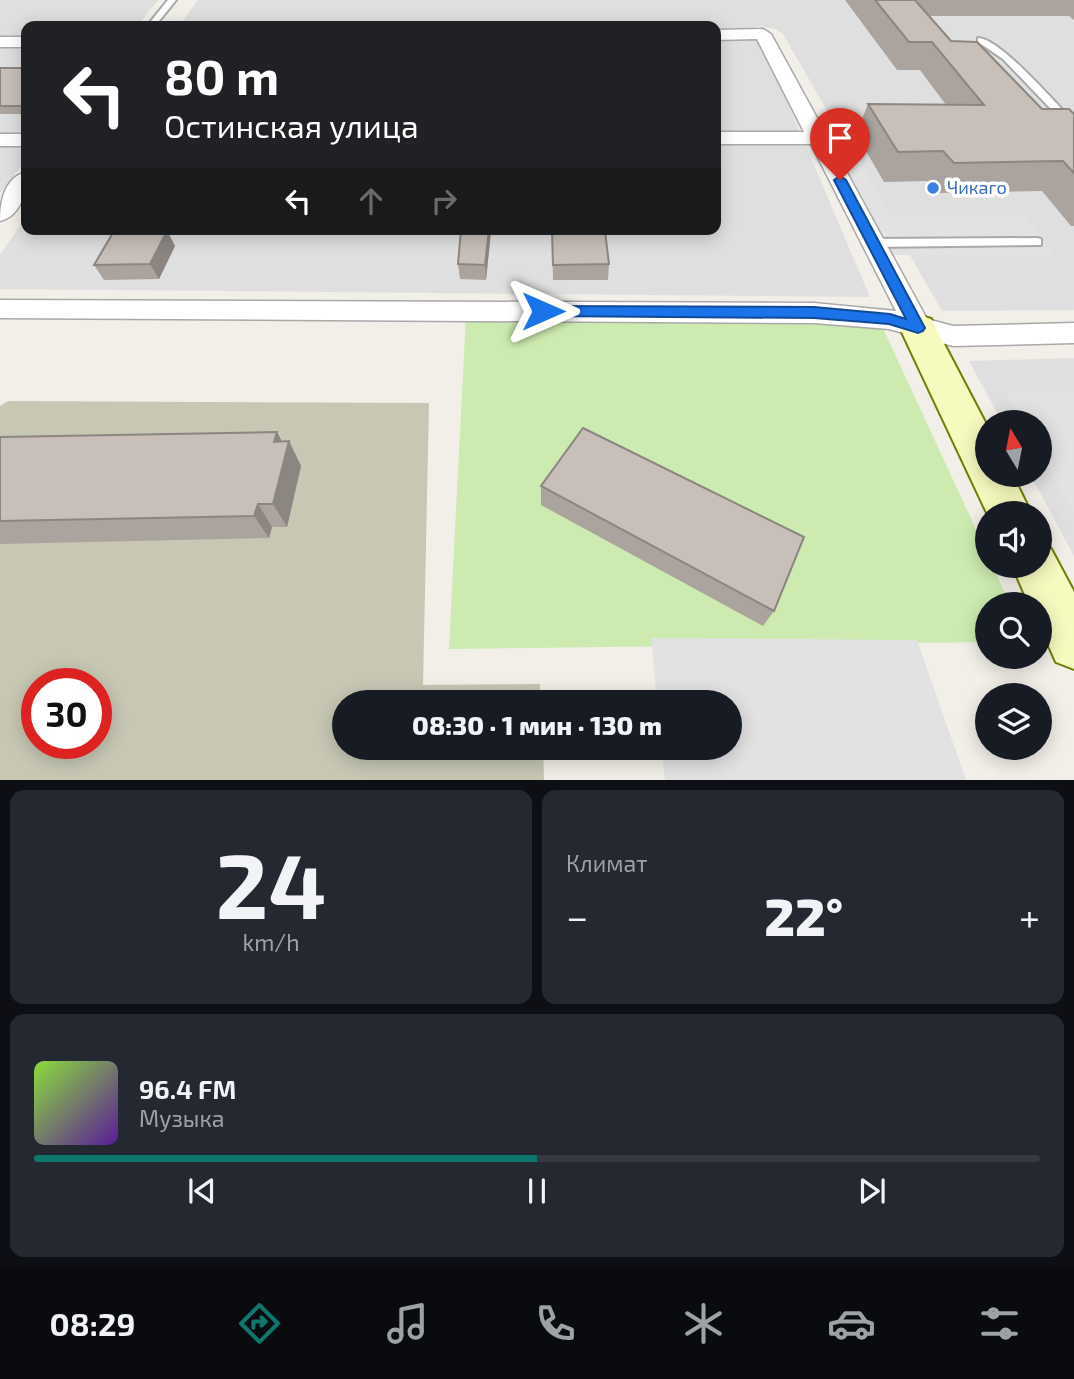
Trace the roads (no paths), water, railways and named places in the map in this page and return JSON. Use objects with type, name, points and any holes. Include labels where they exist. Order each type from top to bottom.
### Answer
[{"type":"street","points":[[721,35],[762,34],[918,328],[975,443]]},
{"type":"street","points":[[0,42],[21,42]]},
{"type":"street","points":[[721,138],[819,138]]},
{"type":"street","points":[[0,141],[21,140]]},
{"type":"street","points":[[0,214],[21,186]]},
{"type":"street","points":[[0,309],[814,313],[890,319],[953,336],[1074,333]]},
{"type":"street","points":[[1041,578],[1074,644]]},
{"type":"lane","points":[[155,21],[172,0]]},
{"type":"lane","points":[[981,40],[1006,57],[1074,128]]},
{"type":"lane","points":[[871,243],[1037,242]]},
{"type":"place","name":"Чикаго","points":[[933,188]]}]
